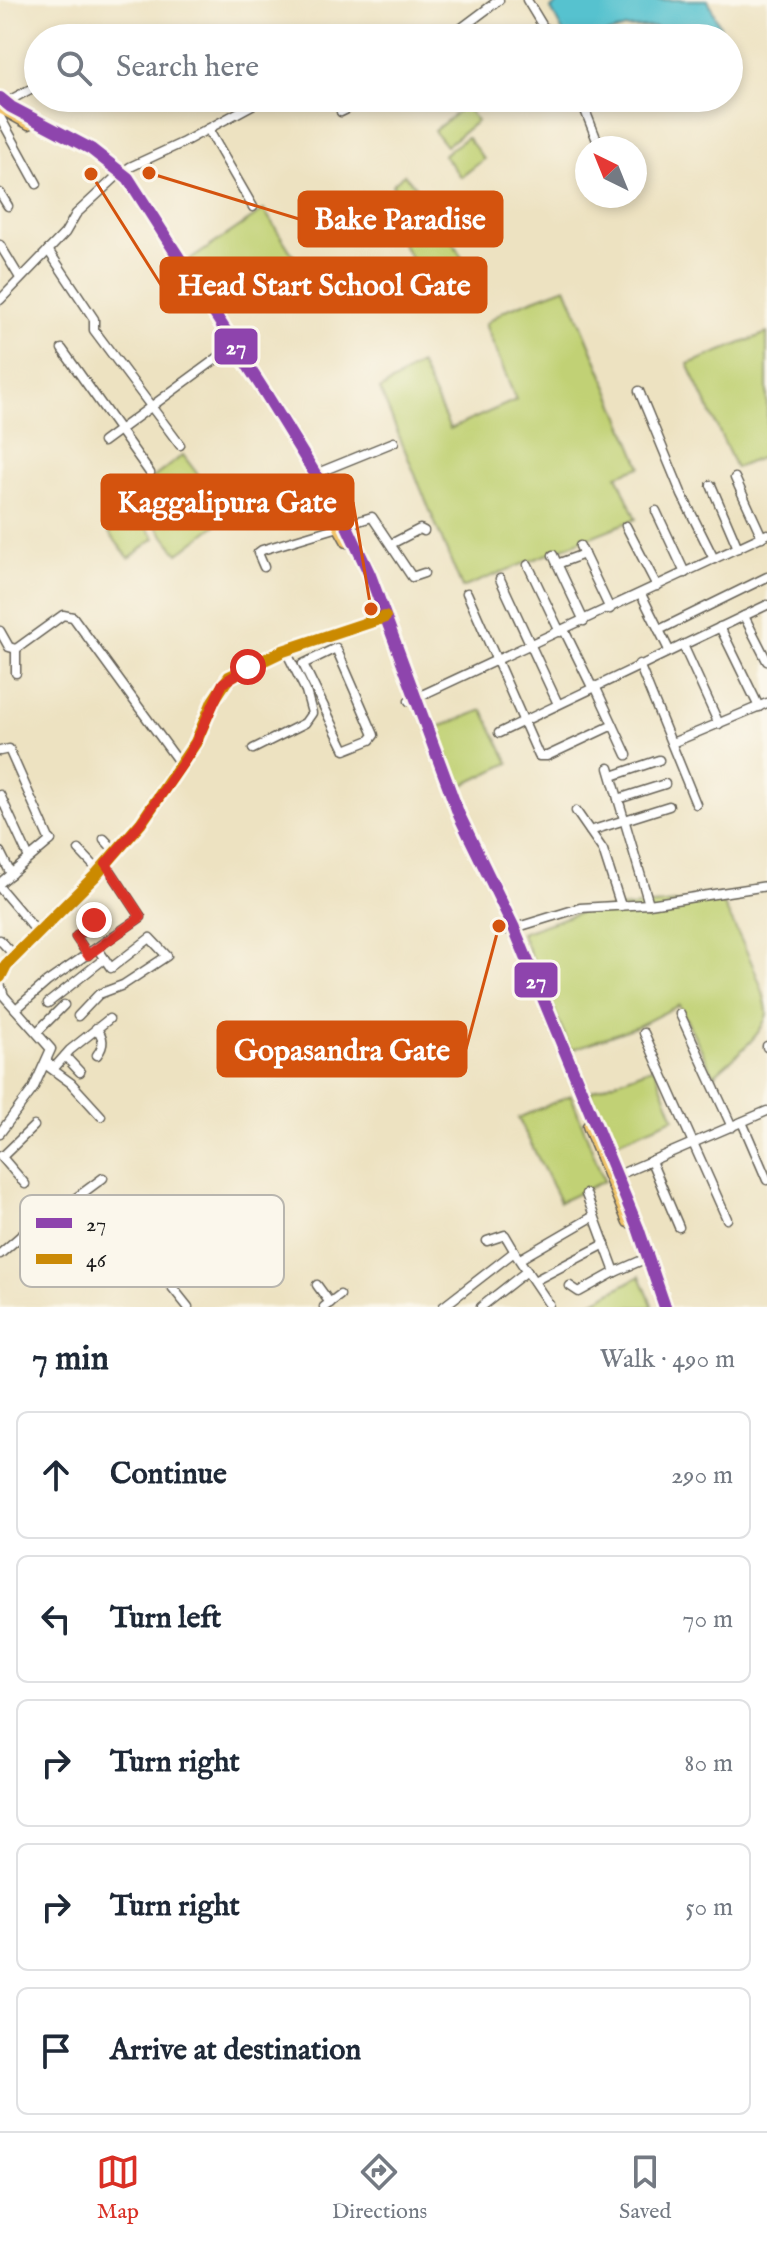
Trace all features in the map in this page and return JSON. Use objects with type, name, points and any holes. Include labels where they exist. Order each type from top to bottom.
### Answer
[{"type":"main road","points":[[2,109],[91,149],[120,174],[184,264],[315,474],[342,525],[382,618],[454,817],[511,929],[616,1176],[658,1307]]},
{"type":"main road","points":[[120,174],[342,525]]},
{"type":"main road","points":[[511,929],[665,1307]]},
{"type":"street","points":[[467,24],[499,0]]},
{"type":"street","points":[[527,0],[542,24]]},
{"type":"street","points":[[24,93],[2,109],[37,184]]},
{"type":"street","points":[[1,298],[65,233],[76,214],[120,174],[239,112]]},
{"type":"street","points":[[586,112],[595,136]]},
{"type":"street","points":[[208,129],[253,207]]},
{"type":"street","points":[[0,193],[8,206]]},
{"type":"street","points":[[0,245],[20,278]]},
{"type":"street","points":[[48,250],[94,319],[94,330],[180,445]]},
{"type":"street","points":[[103,442],[231,348]]},
{"type":"street","points":[[62,349],[150,473]]},
{"type":"street","points":[[639,391],[682,495],[714,559]]},
{"type":"street","points":[[315,474],[394,442]]},
{"type":"street","points":[[412,700],[765,536],[735,478]]},
{"type":"street","points":[[711,485],[738,548]]},
{"type":"street","points":[[656,511],[685,573]]},
{"type":"street","points":[[264,567],[259,551],[372,517],[412,577],[424,573]]},
{"type":"street","points":[[626,526],[657,586]]},
{"type":"street","points":[[391,544],[420,529],[424,531]]},
{"type":"street","points":[[557,564],[582,550],[610,609]]},
{"type":"street","points":[[553,555],[584,621]]},
{"type":"street","points":[[528,565],[594,686],[627,755]]},
{"type":"street","points":[[659,630],[767,577]]},
{"type":"street","points":[[500,579],[558,704]]},
{"type":"street","points":[[467,593],[539,756],[547,756],[613,725]]},
{"type":"street","points":[[641,594],[669,650]]},
{"type":"street","points":[[499,733],[767,605]]},
{"type":"street","points":[[16,649],[63,615],[73,617],[181,765]]},
{"type":"street","points":[[744,616],[767,661]]},
{"type":"street","points":[[0,973],[102,868],[141,823],[196,742],[223,683],[236,673],[286,651],[382,618]]},
{"type":"street","points":[[672,743],[763,705],[720,627]]},
{"type":"street","points":[[0,631],[9,647],[16,649]]},
{"type":"street","points":[[315,643],[320,654]]},
{"type":"street","points":[[683,645],[719,724]]},
{"type":"street","points":[[336,648],[374,735],[370,740],[345,750],[303,666],[304,662],[320,654],[336,648]]},
{"type":"street","points":[[16,649],[16,673]]},
{"type":"street","points":[[253,749],[305,723],[312,713],[306,691],[286,651]]},
{"type":"street","points":[[639,664],[696,804]]},
{"type":"street","points":[[0,751],[9,749],[52,839],[0,886],[38,933]]},
{"type":"street","points":[[649,904],[610,772],[659,760]]},
{"type":"street","points":[[618,799],[665,784]]},
{"type":"street","points":[[0,795],[29,858]]},
{"type":"street","points":[[590,831],[669,806]]},
{"type":"street","points":[[576,811],[603,850],[621,906]]},
{"type":"street","points":[[104,839],[116,852]]},
{"type":"street","points":[[16,1009],[47,982],[141,917],[102,868],[79,850]]},
{"type":"street","points":[[0,852],[11,874]]},
{"type":"street","points":[[511,929],[580,908],[649,904],[767,886]]},
{"type":"street","points":[[88,955],[76,937],[94,920]]},
{"type":"street","points":[[78,1016],[99,994],[123,985],[167,956],[150,938],[111,968]]},
{"type":"street","points":[[0,940],[15,956]]},
{"type":"street","points":[[97,948],[123,985]]},
{"type":"street","points":[[48,1003],[104,959]]},
{"type":"street","points":[[0,984],[2,998],[50,1046],[46,1063],[33,1089],[0,1131]]},
{"type":"street","points":[[37,1032],[64,1005]]},
{"type":"street","points":[[680,1014],[732,1127]]},
{"type":"street","points":[[46,1063],[56,1066],[109,1019]]},
{"type":"street","points":[[96,1028],[102,1034],[103,1041],[97,1055]]},
{"type":"street","points":[[644,1033],[727,1219]]},
{"type":"street","points":[[65,1056],[80,1072]]},
{"type":"street","points":[[46,1063],[71,1083],[101,1116]]},
{"type":"street","points":[[616,1176],[742,1122],[766,1115]]},
{"type":"street","points":[[742,1122],[767,1180]]},
{"type":"street","points":[[25,1184],[1,1156],[34,1126]]},
{"type":"street","points":[[651,1161],[679,1227]]},
{"type":"street","points":[[80,1195],[103,1178]]},
{"type":"street","points":[[586,1194],[615,1272]]},
{"type":"street","points":[[443,1307],[518,1256],[594,1216]]},
{"type":"street","points":[[487,1241],[505,1235],[549,1304]]},
{"type":"street","points":[[0,1254],[20,1237]]},
{"type":"street","points":[[534,1281],[605,1244]]},
{"type":"street","points":[[570,1286],[579,1292],[644,1259]]},
{"type":"street","points":[[481,1307],[527,1271]]},
{"type":"street","points":[[317,1285],[327,1305],[340,1295]]},
{"type":"street","points":[[172,1287],[188,1307]]},
{"type":"green space","points":[[458,112],[470,112],[477,121],[446,146],[434,131]]},
{"type":"green space","points":[[467,137],[484,159],[461,177],[443,155]]},
{"type":"green space","points":[[404,174],[423,195],[410,206],[392,185]]},
{"type":"green space","points":[[429,199],[462,258],[423,280],[390,221]]},
{"type":"green space","points":[[264,210],[298,263],[225,314],[190,260]]},
{"type":"green space","points":[[566,287],[641,467],[617,475],[636,519],[462,588],[380,390],[420,364],[450,429],[516,400],[485,324],[505,310]]},
{"type":"green space","points":[[767,333],[767,455],[736,468],[688,364]]},
{"type":"green space","points":[[183,455],[199,476],[186,486],[216,525],[178,554],[132,494]]},
{"type":"green space","points":[[135,512],[155,538],[129,558],[109,533]]},
{"type":"green space","points":[[483,710],[509,763],[455,789],[433,729]]},
{"type":"green space","points":[[721,899],[749,956],[766,1002],[764,1022],[745,1047],[714,1075],[679,1005],[638,1026],[571,1050],[521,933],[584,911]]},
{"type":"green space","points":[[654,1067],[674,1118],[610,1145],[590,1091]]},
{"type":"green space","points":[[571,1095],[604,1181],[560,1202],[518,1118]]},
{"type":"green space","points":[[640,1276],[653,1307],[583,1307]]},
{"type":"water","points":[[561,0],[708,0],[719,24],[559,24],[551,9]]},
{"type":"transit line","name":"27","points":[[0,98],[11,107],[91,149],[128,178],[346,524],[370,575],[459,815],[514,928],[638,1228],[665,1307]]},
{"type":"transit line","name":"46","points":[[0,977],[6,965],[95,876],[141,823],[196,742],[213,701],[229,677],[283,651],[385,617]]},
{"type":"place","name":"Bake Paradise","points":[[149,173]]},
{"type":"place","name":"Head Start School Gate","points":[[91,174]]},
{"type":"place","name":"Kaggalipura Gate","points":[[371,609]]},
{"type":"place","name":"Gopasandra Gate","points":[[499,926]]},
{"type":"route","points":[[94,920],[76,937],[88,955],[141,917],[106,864],[141,823],[185,760],[223,683],[248,667]]}]
